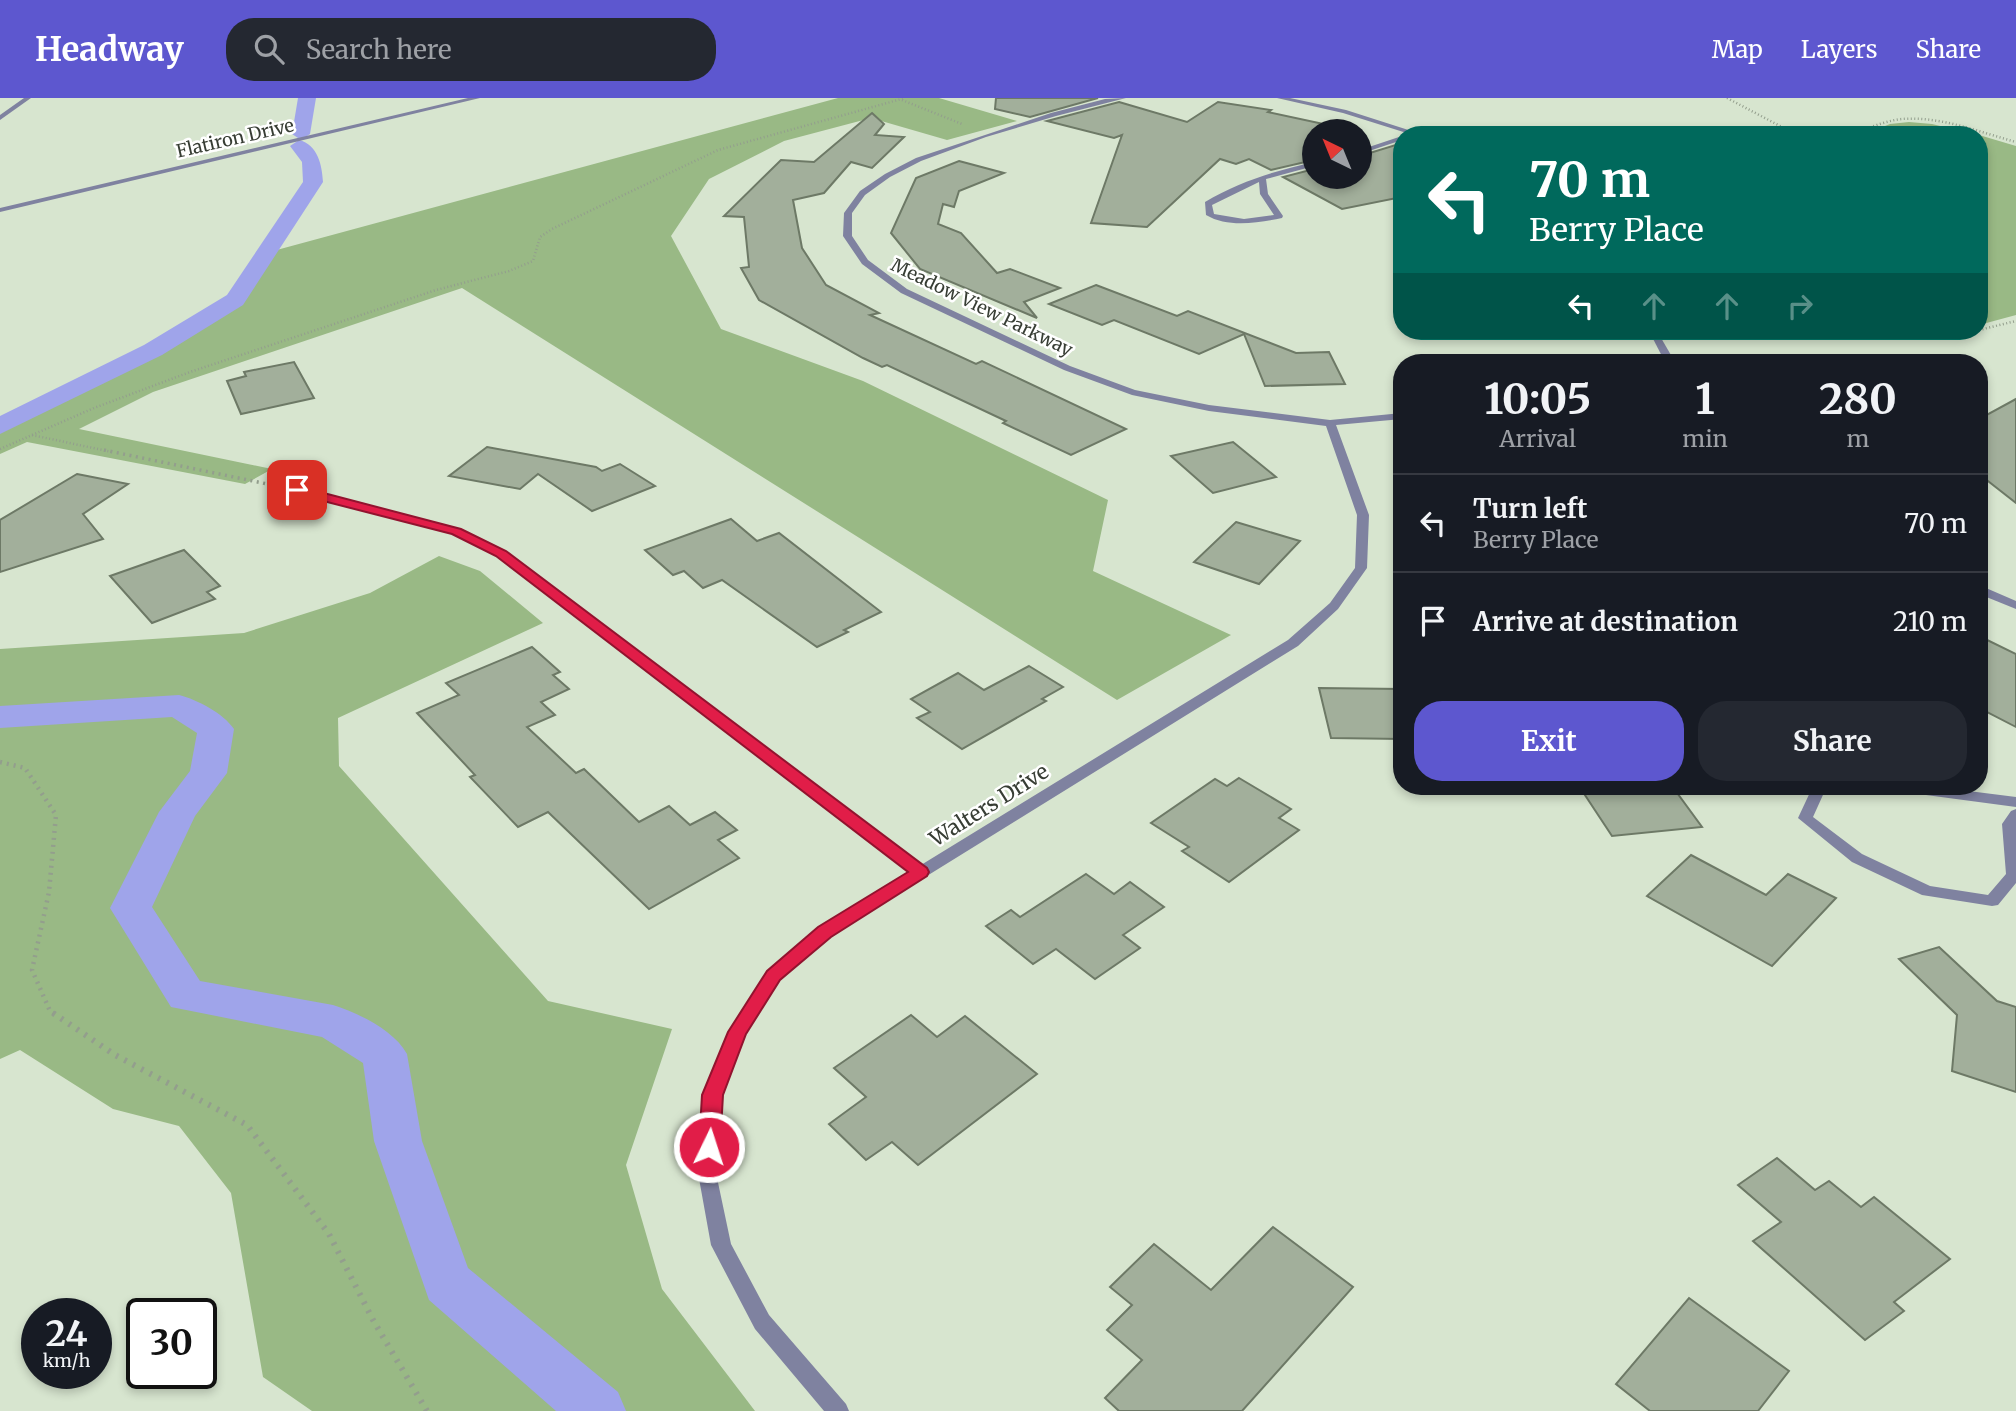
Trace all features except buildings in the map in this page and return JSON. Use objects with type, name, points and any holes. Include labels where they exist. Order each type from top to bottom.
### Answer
[{"type":"street","points":[[0,118],[28,98]]},
{"type":"street","name":"Flatiron Drive","points":[[0,210],[477,98]]},
{"type":"street","name":"Meadow View Parkway","points":[[1123,98],[1073,108],[980,137],[924,155],[884,174],[858,196],[845,223],[851,249],[881,277],[904,291],[1067,368],[1132,392],[1209,408],[1330,423],[1393,417]]},
{"type":"street","points":[[1280,98],[1344,111],[1393,127]]},
{"type":"street","points":[[1372,148],[1393,141]]},
{"type":"street","points":[[1262,177],[1264,194],[1279,216],[1254,223],[1227,221],[1210,215],[1208,204],[1227,191],[1262,177],[1302,167]]},
{"type":"street","name":"Walters Drive","points":[[838,1411],[762,1322],[721,1245],[707,1172],[713,1095],[737,1032],[773,975],[824,932],[1293,643],[1334,606],[1362,568],[1363,515],[1330,423]]},
{"type":"street","points":[[297,490],[457,531],[501,553],[920,872]]},
{"type":"street","points":[[1988,593],[2016,606]]},
{"type":"street","points":[[1816,795],[1805,818],[1857,858],[1927,891],[1992,901],[2014,875],[2009,824],[2016,814]]},
{"type":"street","points":[[1963,795],[2016,802]]},
{"type":"path","points":[[1727,98],[1781,126]]},
{"type":"path","points":[[0,449],[120,397],[383,307],[522,267],[533,261],[540,237],[552,229],[708,155],[765,136],[903,99],[964,124]]},
{"type":"path","points":[[1875,126],[1884,122],[1916,119],[1955,126]]},
{"type":"path","points":[[1988,135],[2016,142]]},
{"type":"path","points":[[1988,327],[2016,321]]},
{"type":"path","points":[[31,435],[256,481]]},
{"type":"path","points":[[0,762],[25,768],[56,815],[49,892],[32,970],[50,1011],[115,1055],[247,1125],[330,1234],[373,1320],[427,1411]]},
{"type":"green space","points":[[838,98],[939,98],[1017,121],[947,140],[871,118],[784,141],[709,179],[671,236],[721,329],[863,381],[1108,500],[1093,571],[1231,635],[1117,700],[462,288],[153,392],[79,429],[272,469],[245,484],[27,442],[0,454],[0,428],[107,376],[227,307],[246,292],[273,251]]},
{"type":"green space","points":[[1909,122],[1940,126],[1885,126]]},
{"type":"green space","points":[[1988,138],[2016,146],[2016,315],[1988,323]]},
{"type":"green space","points":[[439,556],[480,571],[543,623],[338,718],[339,766],[548,1001],[672,1029],[626,1165],[662,1289],[755,1411],[312,1411],[263,1377],[231,1193],[179,1126],[113,1109],[20,1050],[0,1059],[0,649],[244,633],[370,593]]},
{"type":"waterway","points":[[301,134],[307,98]]},
{"type":"waterway","points":[[0,426],[153,350],[235,300],[313,182],[312,161],[299,146]]},
{"type":"waterway","points":[[0,717],[179,706],[216,729],[208,773],[178,812],[131,908],[186,995],[333,1022],[384,1054],[398,1141],[447,1283],[598,1411]]},
{"type":"route","points":[[297,490],[457,531],[501,553],[920,872],[824,932],[773,975],[737,1032],[713,1095],[709,1147]]}]
